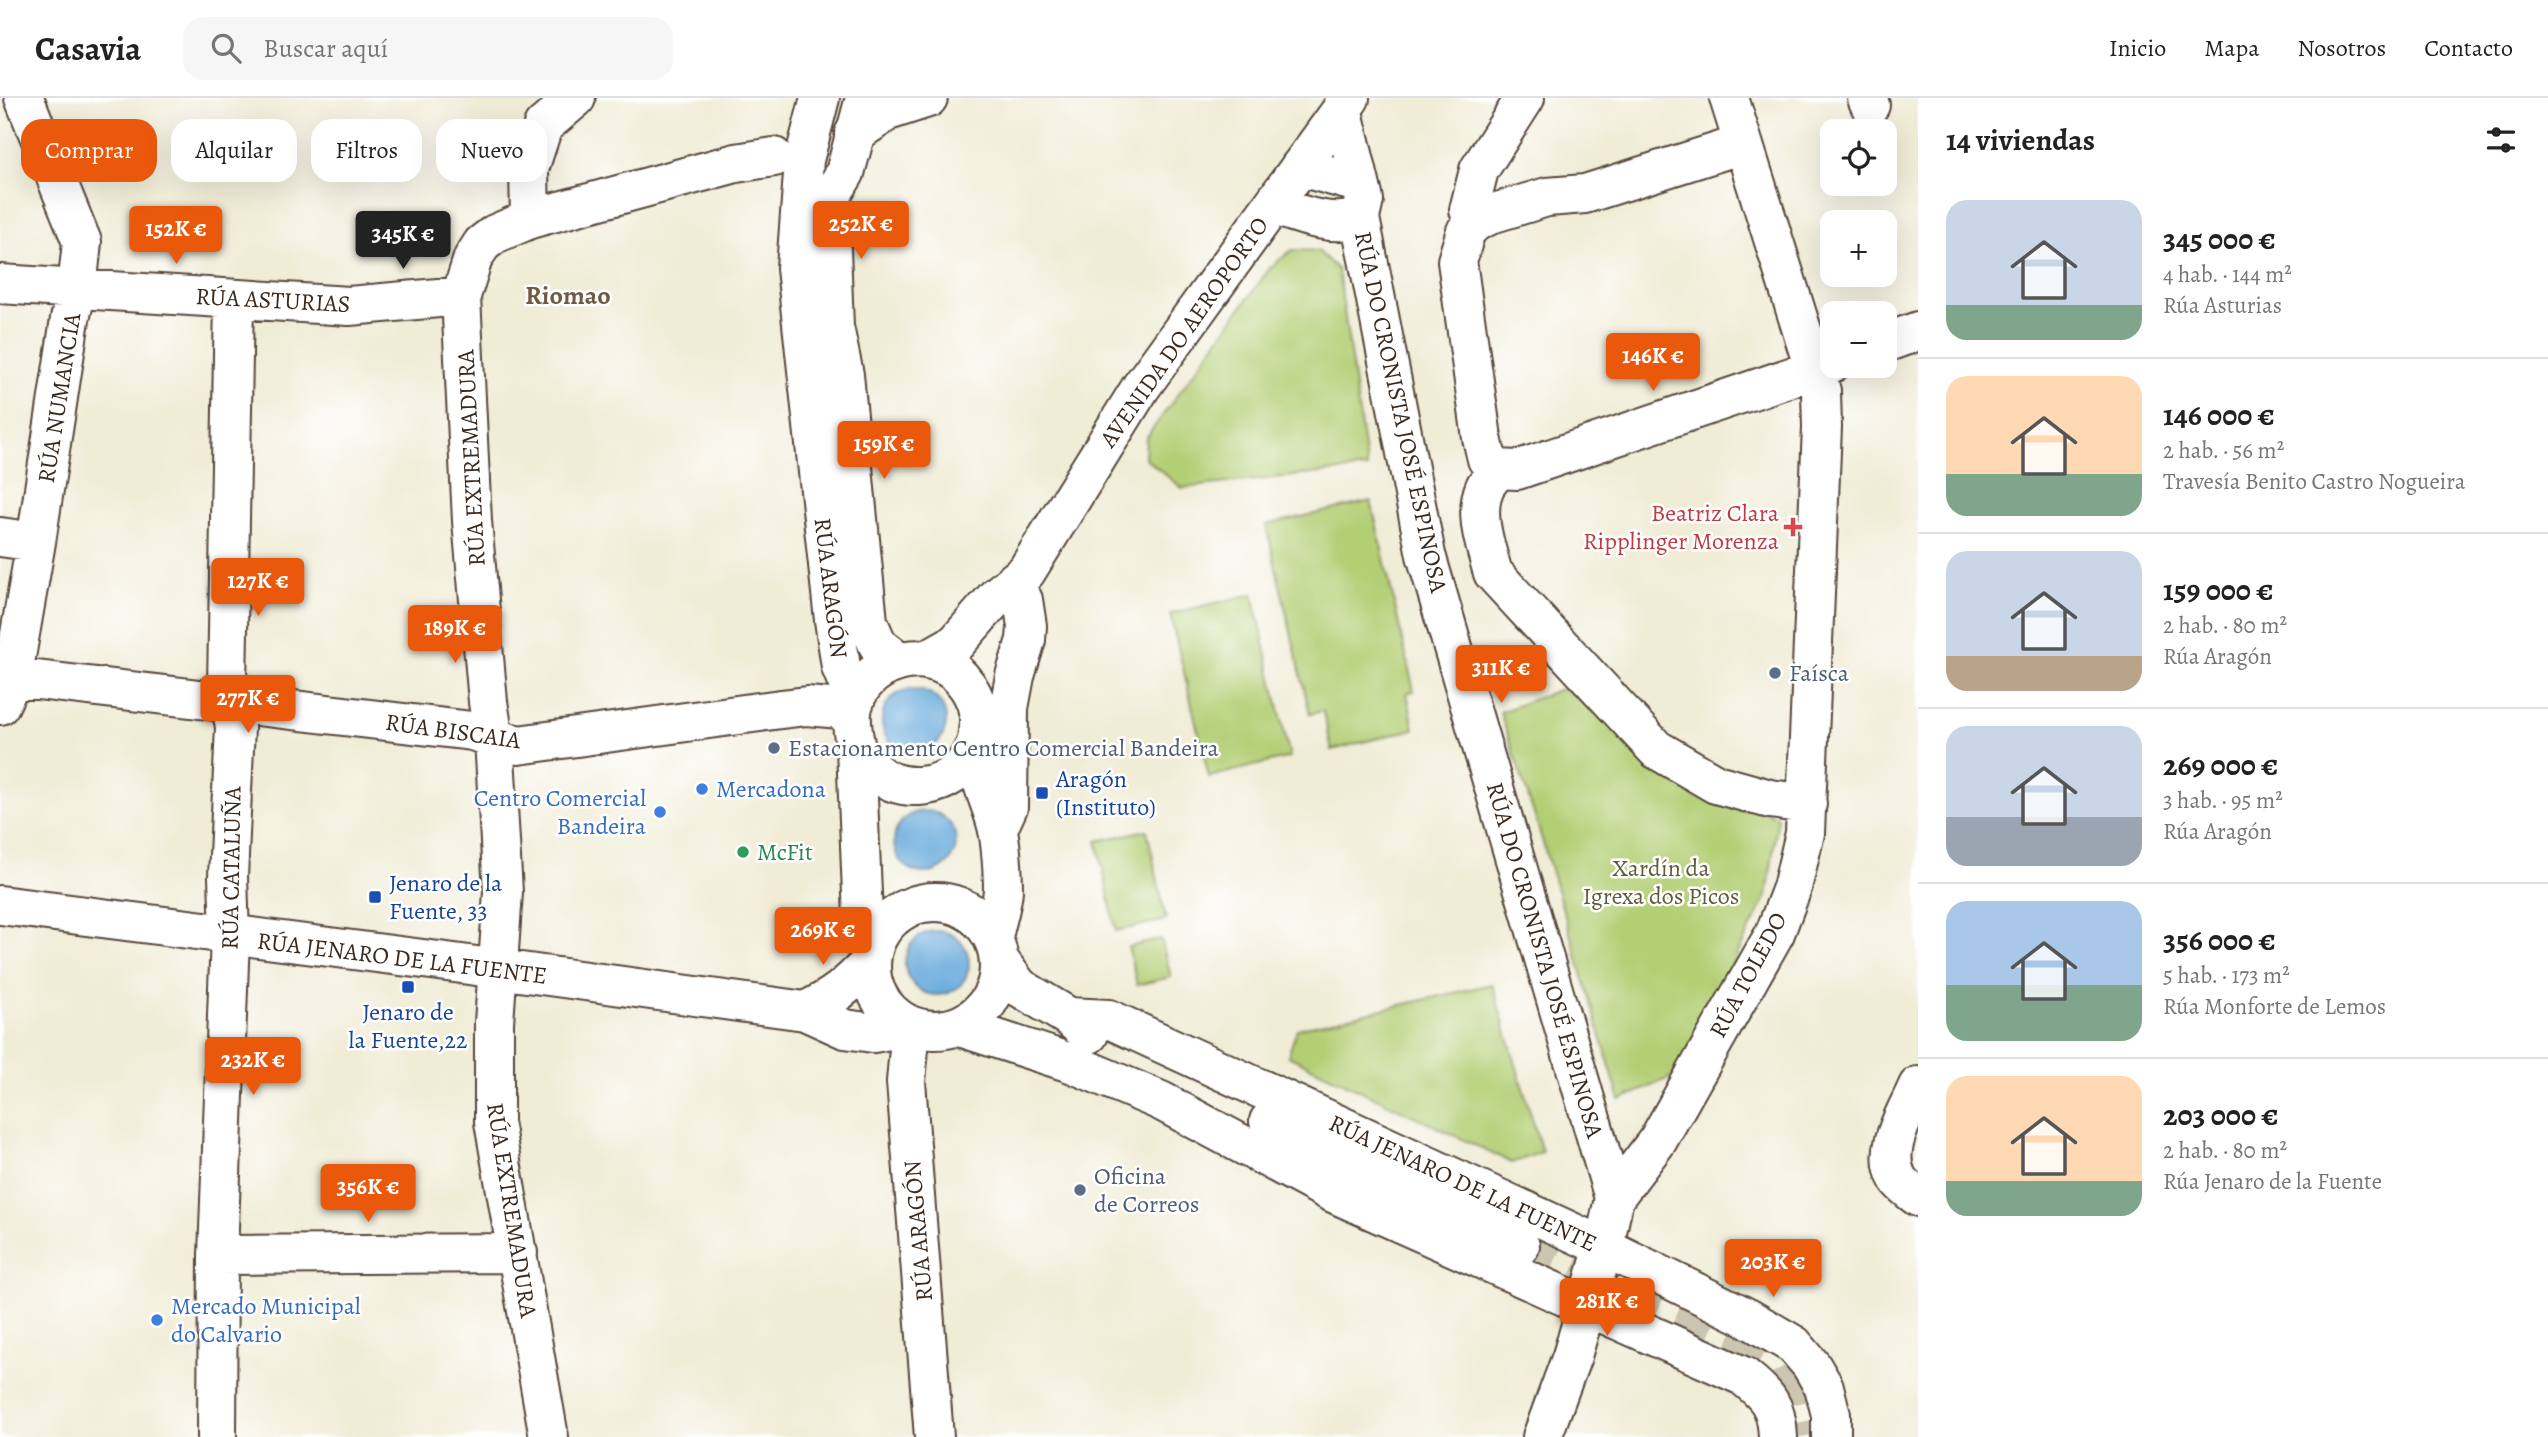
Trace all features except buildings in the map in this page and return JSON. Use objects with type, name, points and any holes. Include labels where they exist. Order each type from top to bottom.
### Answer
[{"type":"street","name":"RÚA NUMANCIA","points":[[6,692],[18,540],[77,289],[82,242],[23,98]]},
{"type":"street","points":[[530,219],[529,169],[543,126],[576,98]]},
{"type":"street","name":"RÚA ARAGÓN","points":[[820,98],[789,159],[799,306],[837,644],[841,667],[854,706]]},
{"type":"street","name":"RÚA ARAGÓN","points":[[865,98],[845,173],[834,193],[830,222],[834,327],[844,375],[868,622],[878,645],[913,660],[944,665],[960,676],[971,692],[978,725],[982,780],[998,828],[1003,891],[996,949],[998,977],[993,993],[984,1007],[957,1026]]},
{"type":"street","points":[[854,134],[888,111],[928,98]]},
{"type":"street","points":[[1475,222],[1469,210],[1479,170],[1525,98]]},
{"type":"street","name":"RÚA TOLEDO","points":[[1729,98],[1820,358]]},
{"type":"street","name":"AVENIDA DO AEROPORTO","points":[[978,725],[999,649],[1025,586],[1141,387],[1346,103]]},
{"type":"street","name":"RÚA DO CRONISTA JOSÉ ESPINOSA","points":[[1346,103],[1359,200],[1426,555],[1614,1198]]},
{"type":"street","points":[[1743,144],[1585,194],[1547,197],[1494,213],[1475,222],[1466,231],[1457,261],[1487,458],[1498,469],[1517,470],[1820,367]]},
{"type":"street","points":[[789,159],[821,168],[834,193]]},
{"type":"street","name":"RÚA EXTREMADURA","points":[[549,1437],[494,1122],[494,1023],[503,906],[494,739],[488,702],[472,521],[461,296],[473,258],[482,244],[495,234],[530,219],[736,163],[789,159]]},
{"type":"street","points":[[1273,205],[1303,217],[1339,221],[1359,200],[1300,167]]},
{"type":"street","name":"RÚA ASTURIAS","points":[[0,284],[349,306],[461,296]]},
{"type":"street","name":"RÚA CATALUÑA","points":[[217,1437],[218,1255],[230,936],[228,877],[235,727],[229,704],[228,685],[234,300]]},
{"type":"street","points":[[1897,339],[1918,331]]},
{"type":"street","name":"RÚA TOLEDO","points":[[1542,1437],[1572,1356],[1604,1247],[1614,1198],[1658,1140],[1775,933],[1798,866],[1805,833],[1807,804],[1822,378]]},
{"type":"street","points":[[1498,469],[1485,487],[1480,509],[1485,546],[1493,573],[1656,749],[1716,784],[1770,799],[1807,804]]},
{"type":"street","points":[[998,828],[1008,807],[1009,708],[1026,640],[1025,586]]},
{"type":"street","name":"AVENIDA DO AEROPORTO","points":[[913,660],[956,643],[997,596],[1025,586]]},
{"type":"street","name":"RÚA ARAGÓN","points":[[913,660],[885,665],[873,674],[863,686],[854,706],[852,729],[856,748],[863,918],[871,955],[871,978],[885,1007],[911,1026],[906,1082],[934,1437]]},
{"type":"street","name":"RÚA BISCAIA","points":[[6,692],[50,682],[472,731],[517,745],[807,706],[854,706]]},
{"type":"street","points":[[856,748],[869,767],[887,780],[908,786],[930,785],[951,776],[967,761],[978,725]]},
{"type":"street","points":[[805,1011],[830,999],[849,985],[871,955],[880,930],[894,916],[910,906],[929,901],[948,903],[966,910],[982,921],[996,949]]},
{"type":"street","name":"RÚA JENARO DE LA FUENTE","points":[[0,905],[805,1011],[845,1028],[873,1033],[911,1026]]},
{"type":"street","name":"RÚA JENARO DE LA FUENTE","points":[[996,949],[1019,987],[1069,1017],[1099,1043],[1300,1135],[1345,1164]]},
{"type":"street","name":"RÚA JENARO DE LA FUENTE","points":[[1069,1017],[1109,1019],[1604,1247],[1746,1317],[1794,1345],[1811,1365],[1824,1387],[1831,1415],[1831,1437]]},
{"type":"street","points":[[911,1026],[927,1030],[957,1026]]},
{"type":"street","name":"RÚA JENARO DE LA FUENTE","points":[[957,1026],[1089,1070],[1199,1120],[1331,1192],[1743,1376],[1766,1394],[1777,1417],[1778,1437]]},
{"type":"street","points":[[1908,1189],[1893,1166],[1893,1145],[1918,1086]]},
{"type":"street","name":"RÚA JENARO DE LA FUENTE","points":[[1199,1120],[1345,1164]]},
{"type":"street","points":[[1345,1164],[1520,1246]]},
{"type":"street","points":[[218,1255],[517,1253]]},
{"type":"green space","points":[[1292,250],[1318,251],[1338,270],[1367,468],[1182,488],[1145,458],[1146,438],[1270,268]]},
{"type":"green space","points":[[1371,501],[1414,691],[1407,693],[1414,729],[1332,750],[1323,711],[1310,714],[1266,525]]},
{"type":"green space","points":[[1253,594],[1290,757],[1209,777],[1170,614]]},
{"type":"green space","name":"Xardín da Igrexa dos Picos","points":[[1564,688],[1685,782],[1778,817],[1767,896],[1676,1075],[1620,1100],[1537,823],[1500,712]]},
{"type":"green space","points":[[1147,830],[1166,920],[1116,931],[1097,841]]},
{"type":"green space","points":[[1161,939],[1171,977],[1137,985],[1128,947]]},
{"type":"green space","points":[[1492,984],[1542,1152],[1512,1163],[1288,1056],[1297,1029]]},
{"type":"water","points":[[914,689],[932,695],[940,703],[946,721],[940,739],[932,747],[914,753],[896,747],[888,739],[882,721],[888,703],[896,695]]},
{"type":"water","points":[[919,811],[931,811],[947,820],[954,830],[954,854],[947,864],[931,873],[919,873],[908,868],[899,859],[894,848],[894,836],[899,825],[908,816]]},
{"type":"water","points":[[937,931],[955,937],[963,945],[969,963],[963,981],[955,989],[937,995],[919,989],[911,981],[905,963],[911,945],[919,937]]},
{"type":"tunnel","points":[[1520,1246],[1739,1346],[1775,1371],[1794,1403],[1801,1437]]},
{"type":"place","name":"Beatriz Clara Ripplinger Morenza","points":[[1793,527]]},
{"type":"place","name":"Faísca","points":[[1775,673]]},
{"type":"place","name":"Estacionamento Centro Comercial Bandeira","points":[[774,748]]},
{"type":"place","name":"Mercadona","points":[[702,789]]},
{"type":"place","name":"Aragón (Instituto)","points":[[1042,793]]},
{"type":"place","name":"Centro Comercial Bandeira","points":[[660,812]]},
{"type":"place","name":"McFit","points":[[743,852]]},
{"type":"place","name":"Jenaro de la Fuente, 33","points":[[375,897]]},
{"type":"place","name":"Jenaro de la Fuente,22","points":[[408,987]]},
{"type":"place","name":"Oficina de Correos","points":[[1080,1190]]},
{"type":"place","name":"Mercado Municipal do Calvario","points":[[157,1320]]},
{"type":"district","name":"Riomao","points":[[568,295]]}]
